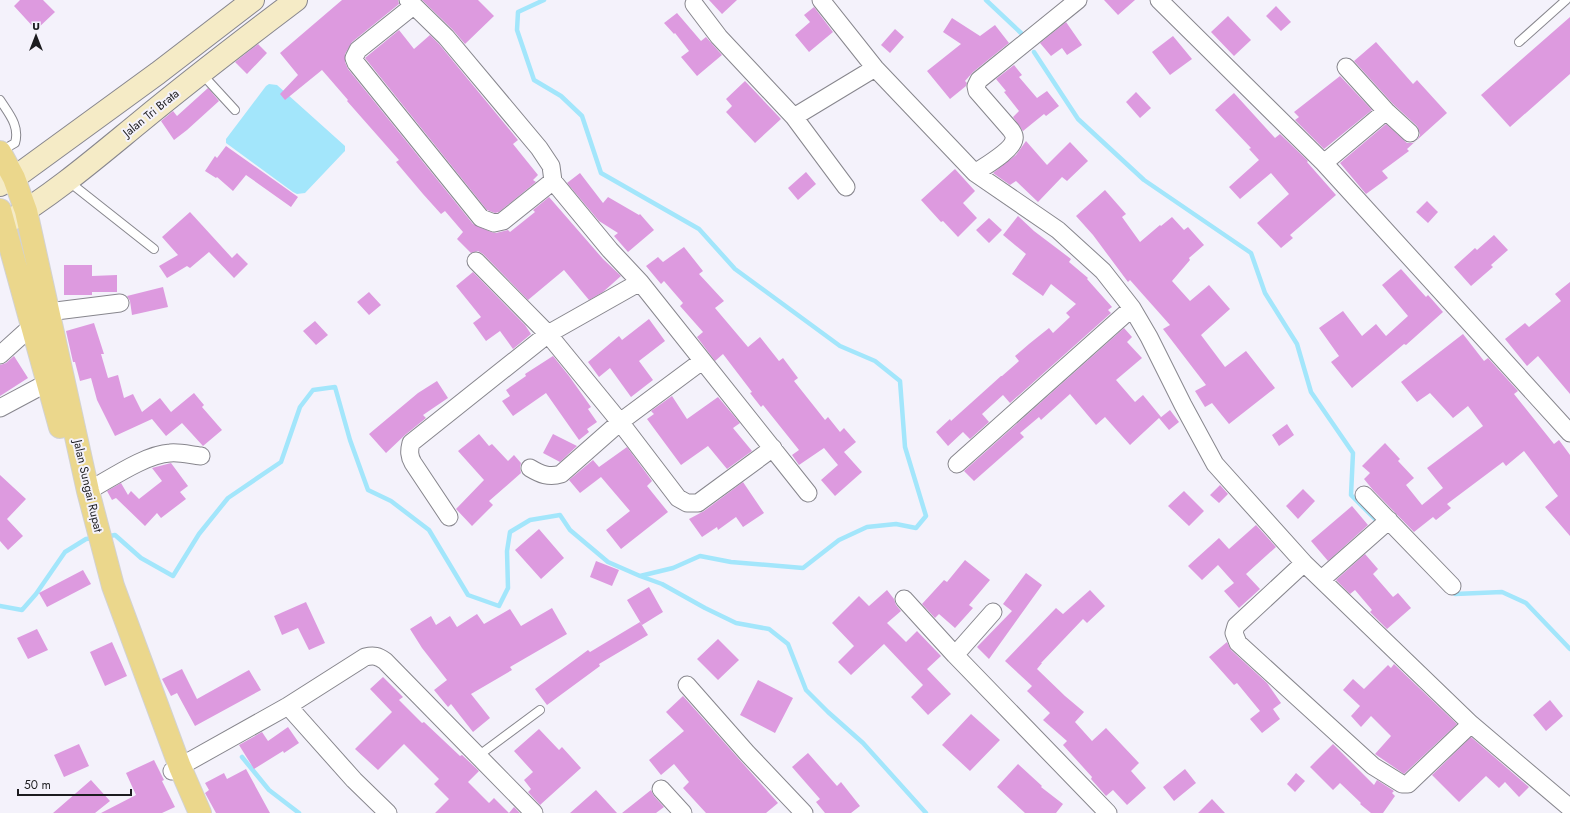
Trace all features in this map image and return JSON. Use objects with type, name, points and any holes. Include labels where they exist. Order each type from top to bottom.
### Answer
[{"type":"main road","name":"Jalan Sungai Rupat","points":[[0,152],[7,182],[26,211],[43,318],[55,378],[109,586],[176,769],[187,813]]},
{"type":"main road","name":"Jalan Sungai Rupat","points":[[2,217],[43,318]]},
{"type":"main road","name":"Jalan Sungai Rupat","points":[[176,769],[200,813]]},
{"type":"street","points":[[7,182],[158,73],[253,0]]},
{"type":"street","name":"Jalan Tri Brata","points":[[2,217],[26,211],[67,181],[221,57],[296,0]]},
{"type":"street","points":[[821,0],[875,68],[976,173],[1058,230],[1103,271],[1132,308],[1150,337],[1215,464],[1304,563],[1471,724],[1570,808]]},
{"type":"street","points":[[976,173],[1008,150],[1014,139],[1014,135],[1011,130],[978,91],[976,83],[984,75],[1021,48],[1078,0]]},
{"type":"street","points":[[1159,0],[1324,163],[1570,433]]},
{"type":"street","points":[[553,182],[503,221],[494,223],[481,218],[356,63],[354,58],[358,50],[410,3],[446,37],[539,148],[551,166],[553,182],[610,250],[640,282],[808,493]]},
{"type":"street","points":[[694,4],[719,37],[794,117],[846,187]]},
{"type":"street","points":[[205,37],[221,57]]},
{"type":"street","points":[[1346,67],[1386,110],[1410,133]]},
{"type":"street","points":[[794,117],[875,68]]},
{"type":"street","points":[[1324,163],[1386,110]]},
{"type":"street","points":[[476,261],[548,334],[620,422],[678,498],[687,503],[698,503],[773,448]]},
{"type":"street","points":[[449,517],[409,456],[409,448],[411,443],[548,334],[640,282]]},
{"type":"street","points":[[0,355],[43,318],[120,303]]},
{"type":"street","points":[[957,464],[1132,308]]},
{"type":"street","points":[[530,468],[545,476],[556,476],[561,474],[620,422],[702,361]]},
{"type":"street","points":[[0,408],[55,378]]},
{"type":"street","points":[[87,500],[134,466],[158,454],[171,452],[201,456]]},
{"type":"street","points":[[1364,495],[1452,586]]},
{"type":"street","points":[[1322,579],[1388,520]]},
{"type":"street","points":[[1304,563],[1236,626],[1234,633],[1238,643],[1373,766],[1402,784],[1408,784],[1471,724]]},
{"type":"street","points":[[904,599],[955,655],[1108,813]]},
{"type":"street","points":[[955,655],[993,612]]},
{"type":"street","points":[[176,769],[288,706],[366,657],[372,656],[380,657],[534,813]]},
{"type":"street","points":[[687,685],[747,753],[804,813]]},
{"type":"street","points":[[288,706],[354,780],[388,813]]},
{"type":"street","points":[[661,789],[683,813]]},
{"type":"lane","points":[[1519,42],[1566,0]]},
{"type":"lane","points":[[201,73],[235,110]]},
{"type":"lane","points":[[0,100],[14,122],[18,134],[15,143],[0,152]]},
{"type":"lane","points":[[67,181],[154,249]]},
{"type":"lane","points":[[478,756],[540,710]]},
{"type":"water","points":[[269,84],[277,85],[345,146],[345,151],[305,193],[297,194],[293,192],[226,143],[226,139]]},
{"type":"building","points":[[20,0],[43,0],[55,12],[36,30],[14,6]]},
{"type":"building","points":[[342,0],[398,0],[399,4],[352,42],[345,54],[345,62],[348,69],[473,224],[491,232],[496,233],[508,230],[510,232],[535,212],[533,210],[549,197],[603,259],[621,276],[603,292],[589,300],[564,270],[528,300],[483,254],[478,251],[471,253],[457,239],[463,232],[445,211],[441,214],[423,194],[396,162],[399,160],[322,70],[285,100],[280,94],[298,75],[280,53]]},
{"type":"building","points":[[422,0],[478,0],[494,16],[465,44],[453,30]]},
{"type":"building","points":[[709,0],[737,0],[722,14]]},
{"type":"building","points":[[1104,0],[1135,0],[1118,15]]},
{"type":"building","points":[[1276,6],[1291,22],[1281,31],[1266,16]]},
{"type":"building","points":[[814,7],[833,32],[809,52],[795,35],[810,22],[804,15]]},
{"type":"building","points":[[677,13],[701,41],[706,37],[722,55],[697,76],[681,57],[689,51],[675,33],[674,34],[664,23]]},
{"type":"building","points":[[1228,16],[1251,40],[1234,56],[1211,32]]},
{"type":"building","points":[[1570,17],[1570,74],[1510,127],[1481,95]]},
{"type":"building","points":[[952,18],[980,36],[995,25],[1009,43],[973,72],[965,81],[967,83],[966,86],[950,99],[927,71],[961,44],[943,32]]},
{"type":"building","points":[[1066,22],[1082,45],[1067,55],[1062,48],[1051,56],[1040,43]]},
{"type":"building","points":[[895,29],[904,37],[890,53],[881,45]]},
{"type":"building","points":[[399,30],[414,49],[430,35],[439,44],[518,140],[513,144],[538,175],[533,180],[536,182],[499,212],[495,213],[487,210],[365,58]]},
{"type":"building","points":[[1173,36],[1192,59],[1170,75],[1152,52]]},
{"type":"building","points":[[1376,42],[1413,84],[1417,80],[1447,113],[1417,140],[1420,135],[1417,126],[1393,104],[1354,61]]},
{"type":"building","points":[[258,44],[267,53],[247,74],[235,62]]},
{"type":"building","points":[[1014,65],[1022,75],[1019,77],[1037,98],[1047,91],[1059,106],[1046,116],[1044,114],[1023,131],[1013,117],[1019,111],[996,79]]},
{"type":"building","points":[[1340,76],[1372,110],[1324,149],[1295,120],[1299,117],[1294,112]]},
{"type":"building","points":[[745,81],[781,119],[755,143],[726,112],[732,106],[726,99]]},
{"type":"building","points":[[208,88],[219,101],[174,140],[161,121],[173,111],[177,116]]},
{"type":"building","points":[[1136,92],[1151,108],[1140,118],[1126,102]]},
{"type":"building","points":[[1234,93],[1275,138],[1280,134],[1308,161],[1307,162],[1336,195],[1290,235],[1293,238],[1281,248],[1257,223],[1289,194],[1271,173],[1240,199],[1229,187],[1259,160],[1249,149],[1251,148],[1215,110]]},
{"type":"building","points":[[1386,124],[1407,143],[1413,143],[1417,140],[1407,149],[1409,151],[1382,171],[1388,178],[1366,194],[1340,163]]},
{"type":"building","points":[[1026,141],[1047,165],[1070,142],[1088,161],[1067,181],[1062,177],[1038,202],[1016,181],[1010,185],[993,173],[1016,155]]},
{"type":"building","points":[[226,146],[298,197],[291,207],[246,175],[233,191],[217,177],[216,178],[205,171],[215,156],[217,158]]},
{"type":"building","points":[[955,169],[975,191],[963,203],[977,218],[958,237],[943,221],[941,222],[921,200]]},
{"type":"building","points":[[806,172],[816,184],[798,200],[788,188]]},
{"type":"building","points":[[580,173],[603,203],[608,197],[639,215],[640,214],[654,230],[628,252],[614,236],[618,233],[599,221],[567,183]]},
{"type":"building","points":[[1105,190],[1126,214],[1122,217],[1140,242],[1172,217],[1184,230],[1188,227],[1204,245],[1189,258],[1190,260],[1172,281],[1190,301],[1209,285],[1230,309],[1201,335],[1225,367],[1246,351],[1275,388],[1229,424],[1212,403],[1205,407],[1195,391],[1206,385],[1163,329],[1170,325],[1130,280],[1128,282],[1093,235],[1076,216]]},
{"type":"building","points":[[1427,201],[1438,212],[1428,223],[1416,212]]},
{"type":"building","points":[[190,212],[232,258],[237,253],[248,264],[234,278],[209,252],[190,268],[187,266],[167,278],[159,266],[178,255],[162,237]]},
{"type":"building","points":[[1018,216],[1034,231],[1071,259],[1069,262],[1088,278],[1087,279],[1112,307],[1108,310],[1111,313],[1010,403],[1003,395],[982,414],[989,422],[970,439],[963,432],[948,446],[936,432],[950,419],[951,421],[1019,361],[1015,356],[1029,344],[1049,328],[1053,333],[1070,317],[1066,313],[1076,304],[1051,284],[1043,296],[1012,274],[1026,254],[1003,235]]},
{"type":"building","points":[[989,218],[1002,230],[989,243],[976,230]]},
{"type":"building","points":[[1494,235],[1508,250],[1491,265],[1493,267],[1471,286],[1454,267],[1475,248],[1477,250]]},
{"type":"building","points":[[684,247],[703,271],[699,274],[724,301],[715,308],[748,347],[760,337],[779,361],[783,358],[798,378],[794,381],[825,420],[828,417],[840,432],[844,428],[856,442],[844,452],[862,472],[835,496],[821,480],[838,465],[824,448],[799,465],[792,455],[799,450],[763,405],[761,407],[750,393],[752,392],[723,354],[715,361],[697,337],[703,332],[680,306],[683,303],[664,281],[661,284],[646,266],[658,257],[663,262]]},
{"type":"building","points":[[64,265],[92,265],[92,276],[117,275],[117,292],[92,292],[92,295],[64,295]]},
{"type":"building","points":[[1401,269],[1426,297],[1428,295],[1443,312],[1406,345],[1404,344],[1352,388],[1331,362],[1339,356],[1319,328],[1343,311],[1362,336],[1376,324],[1386,336],[1408,316],[1382,285]]},
{"type":"building","points":[[473,272],[525,325],[531,334],[513,349],[500,331],[486,341],[473,323],[481,317],[456,286]]},
{"type":"building","points":[[1570,282],[1570,394],[1538,356],[1527,366],[1505,339],[1525,323],[1529,327],[1561,301],[1555,294]]},
{"type":"building","points":[[163,287],[168,307],[132,315],[130,301],[127,296]]},
{"type":"building","points":[[369,292],[381,305],[369,315],[357,302]]},
{"type":"building","points":[[649,319],[665,341],[639,361],[653,380],[631,397],[610,368],[599,377],[588,362],[619,336],[622,340]]},
{"type":"building","points":[[315,321],[328,335],[316,345],[303,331]]},
{"type":"building","points":[[94,323],[104,354],[101,354],[108,378],[118,375],[124,398],[133,394],[142,412],[160,398],[171,412],[194,393],[204,405],[202,407],[222,430],[203,446],[182,423],[166,436],[152,419],[115,436],[97,400],[91,378],[80,381],[75,362],[73,362],[66,331]]},
{"type":"building","points":[[1124,328],[1132,337],[1127,342],[1142,358],[1116,380],[1135,402],[1143,395],[1161,417],[1160,418],[1170,410],[1179,422],[1169,430],[1159,418],[1130,445],[1105,417],[1096,425],[1070,394],[1041,420],[1039,417],[1020,433],[1024,437],[974,481],[964,471]]},
{"type":"building","points":[[1463,334],[1484,361],[1488,358],[1518,391],[1514,394],[1554,444],[1559,440],[1570,455],[1570,536],[1545,507],[1558,496],[1524,451],[1506,466],[1503,462],[1447,504],[1451,508],[1436,520],[1433,517],[1414,532],[1364,479],[1370,473],[1362,466],[1385,443],[1400,459],[1398,461],[1414,478],[1406,485],[1422,505],[1443,488],[1427,468],[1483,426],[1468,406],[1453,418],[1430,393],[1417,402],[1401,382]]},
{"type":"building","points":[[14,356],[28,378],[0,396],[0,365],[6,363]]},
{"type":"building","points":[[553,356],[591,407],[588,409],[597,422],[587,429],[589,432],[579,440],[546,393],[513,416],[502,401],[510,396],[506,390],[526,376],[525,374]]},
{"type":"building","points":[[437,381],[448,398],[423,415],[426,418],[386,453],[369,434],[418,393]]},
{"type":"building","points":[[672,396],[687,419],[718,397],[740,423],[733,428],[752,451],[727,469],[708,446],[681,465],[647,419],[654,414],[651,411]]},
{"type":"building","points":[[1287,424],[1294,435],[1279,446],[1272,435]]},
{"type":"building","points":[[479,434],[489,446],[492,444],[508,461],[514,455],[521,463],[521,473],[489,501],[493,505],[472,526],[456,509],[484,480],[458,451]]},
{"type":"building","points":[[553,434],[577,446],[560,462],[543,453]]},
{"type":"building","points":[[627,447],[652,481],[647,486],[668,512],[621,549],[606,530],[630,511],[601,477],[580,493],[569,480],[593,460],[599,467]]},
{"type":"building","points":[[171,463],[188,486],[180,492],[186,499],[161,518],[157,513],[145,526],[116,498],[112,500],[107,491],[121,483],[128,495],[131,491],[139,499],[162,481],[152,468]]},
{"type":"building","points":[[0,475],[26,499],[7,519],[23,536],[8,550],[0,541]]},
{"type":"building","points":[[743,482],[764,513],[743,527],[736,517],[718,530],[717,527],[702,537],[689,519],[704,511]]},
{"type":"building","points":[[1220,485],[1228,494],[1219,503],[1210,495]]},
{"type":"building","points":[[1303,489],[1315,501],[1298,519],[1286,506]]},
{"type":"building","points":[[1184,491],[1204,511],[1189,526],[1168,506]]},
{"type":"building","points":[[1352,506],[1368,525],[1328,561],[1311,541]]},
{"type":"building","points":[[1256,525],[1276,547],[1246,574],[1260,589],[1239,608],[1224,591],[1234,583],[1218,565],[1202,580],[1188,566],[1219,538],[1229,549]]},
{"type":"building","points":[[539,529],[564,558],[541,579],[515,550]]},
{"type":"building","points":[[1365,554],[1378,569],[1373,574],[1393,597],[1398,593],[1411,608],[1387,629],[1370,612],[1372,610],[1355,590],[1350,594],[1336,580]]},
{"type":"building","points":[[965,560],[990,580],[969,605],[973,608],[955,628],[939,614],[935,618],[922,604],[944,580],[947,582]]},
{"type":"building","points":[[596,561],[619,570],[612,586],[590,577]]},
{"type":"building","points":[[83,570],[91,584],[47,607],[39,593]]},
{"type":"building","points":[[1026,573],[1042,585],[989,659],[977,647],[1012,611],[1003,604]]},
{"type":"building","points":[[649,587],[663,612],[642,625],[627,600]]},
{"type":"building","points":[[887,590],[901,611],[887,623],[906,642],[917,631],[941,656],[927,669],[951,694],[928,715],[911,697],[923,685],[884,644],[851,675],[838,662],[854,646],[832,623],[859,596],[869,606]]},
{"type":"building","points":[[1090,590],[1105,606],[1087,623],[1083,619],[1037,669],[1084,712],[1075,722],[1092,741],[1106,728],[1139,763],[1131,771],[1146,788],[1127,805],[1113,790],[1106,796],[1091,779],[1092,777],[1063,745],[1067,741],[1043,720],[1050,713],[1027,691],[1032,686],[1005,661],[1056,608],[1063,614]]},
{"type":"building","points":[[306,602],[325,643],[309,650],[298,628],[282,635],[274,616]]},
{"type":"building","points":[[552,608],[567,634],[510,667],[512,670],[471,694],[490,718],[473,732],[451,704],[448,707],[434,690],[447,680],[422,648],[410,629],[431,616],[436,625],[450,616],[457,627],[477,614],[484,624],[510,609],[521,626]]},
{"type":"building","points":[[640,622],[648,635],[599,664],[600,666],[547,705],[535,689],[588,650],[590,652]]},
{"type":"building","points":[[37,629],[48,650],[28,659],[17,638]]},
{"type":"building","points":[[718,639],[739,660],[718,680],[697,659]]},
{"type":"building","points":[[112,642],[127,676],[105,686],[90,652]]},
{"type":"building","points":[[1227,642],[1231,650],[1267,683],[1281,703],[1273,709],[1280,719],[1262,733],[1250,719],[1260,711],[1237,683],[1234,685],[1209,657]]},
{"type":"building","points":[[1394,664],[1457,724],[1404,774],[1375,754],[1391,736],[1371,716],[1361,727],[1351,716],[1360,706],[1343,690],[1353,679],[1364,689],[1388,665],[1391,668]]},
{"type":"building","points":[[182,669],[197,699],[249,670],[261,690],[195,726],[177,693],[171,696],[162,679]]},
{"type":"building","points":[[383,677],[403,697],[399,700],[422,723],[424,722],[460,756],[462,755],[479,771],[468,782],[489,803],[494,798],[509,813],[435,813],[449,799],[434,784],[439,779],[404,744],[378,770],[355,749],[392,712],[370,689]]},
{"type":"building","points":[[758,680],[793,698],[775,733],[740,715]]},
{"type":"building","points":[[683,696],[778,803],[766,813],[706,813],[683,788],[689,782],[674,764],[661,775],[649,760],[684,731],[666,712]]},
{"type":"building","points":[[1550,700],[1563,716],[1546,731],[1533,715]]},
{"type":"building","points":[[971,714],[1000,740],[970,771],[942,745]]},
{"type":"building","points":[[288,727],[299,743],[254,769],[239,745],[262,732],[268,741]]},
{"type":"building","points":[[539,729],[559,750],[562,747],[581,768],[540,805],[528,792],[531,789],[524,780],[533,772],[514,751]]},
{"type":"building","points":[[1471,737],[1529,787],[1519,797],[1505,782],[1499,788],[1486,776],[1459,802],[1432,775]]},
{"type":"building","points":[[79,744],[89,766],[64,777],[54,755]]},
{"type":"building","points":[[1333,744],[1374,785],[1377,780],[1394,791],[1392,793],[1395,796],[1383,813],[1371,813],[1340,783],[1333,790],[1310,767]]},
{"type":"building","points":[[808,753],[837,786],[841,782],[860,806],[851,813],[825,813],[816,802],[820,799],[792,767]]},
{"type":"building","points":[[154,760],[164,780],[162,781],[175,807],[162,813],[101,813],[136,795],[126,773]]},
{"type":"building","points":[[1018,764],[1042,786],[1041,787],[1063,804],[1056,813],[1025,813],[997,787]]},
{"type":"building","points":[[246,769],[270,813],[216,813],[205,793],[209,790],[205,783],[224,773],[227,779]]},
{"type":"building","points":[[1185,769],[1196,783],[1174,801],[1163,787]]},
{"type":"building","points":[[1296,773],[1305,781],[1295,792],[1287,784]]},
{"type":"building","points":[[91,780],[110,801],[95,813],[53,813]]},
{"type":"building","points":[[596,790],[617,813],[570,813]]},
{"type":"building","points":[[651,790],[654,796],[664,807],[656,813],[622,813]]},
{"type":"building","points":[[1212,799],[1225,813],[1198,813]]},
{"type":"building","points":[[514,807],[520,813],[509,813]]},
{"type":"waterway","points":[[544,0],[518,12],[517,30],[534,80],[561,96],[582,116],[601,173],[699,229],[735,269],[840,346],[875,361],[900,381],[905,447],[926,516],[916,528],[896,524],[867,527],[839,540],[803,568],[731,562],[700,556],[673,568],[640,576]]},
{"type":"waterway","points":[[986,0],[1021,33]]},
{"type":"waterway","points":[[1034,52],[1078,119],[1144,180],[1251,253],[1265,293],[1297,344],[1311,392],[1353,453],[1351,495],[1379,523]]},
{"type":"waterway","points":[[105,537],[115,535],[141,558],[173,576],[199,534],[228,498],[281,462],[300,407],[313,390],[335,387],[350,440],[368,490],[391,501],[429,530],[468,595],[499,606],[508,588],[507,551],[510,532],[530,520],[560,515],[570,530],[608,562],[662,584],[736,623],[769,629],[788,644],[806,690],[863,743],[926,813]]},
{"type":"waterway","points":[[0,606],[22,610],[36,594],[65,552],[86,539],[94,538]]},
{"type":"waterway","points":[[1452,591],[1455,594],[1502,592],[1526,603],[1570,649]]},
{"type":"waterway","points":[[242,757],[269,790],[299,813]]}]
